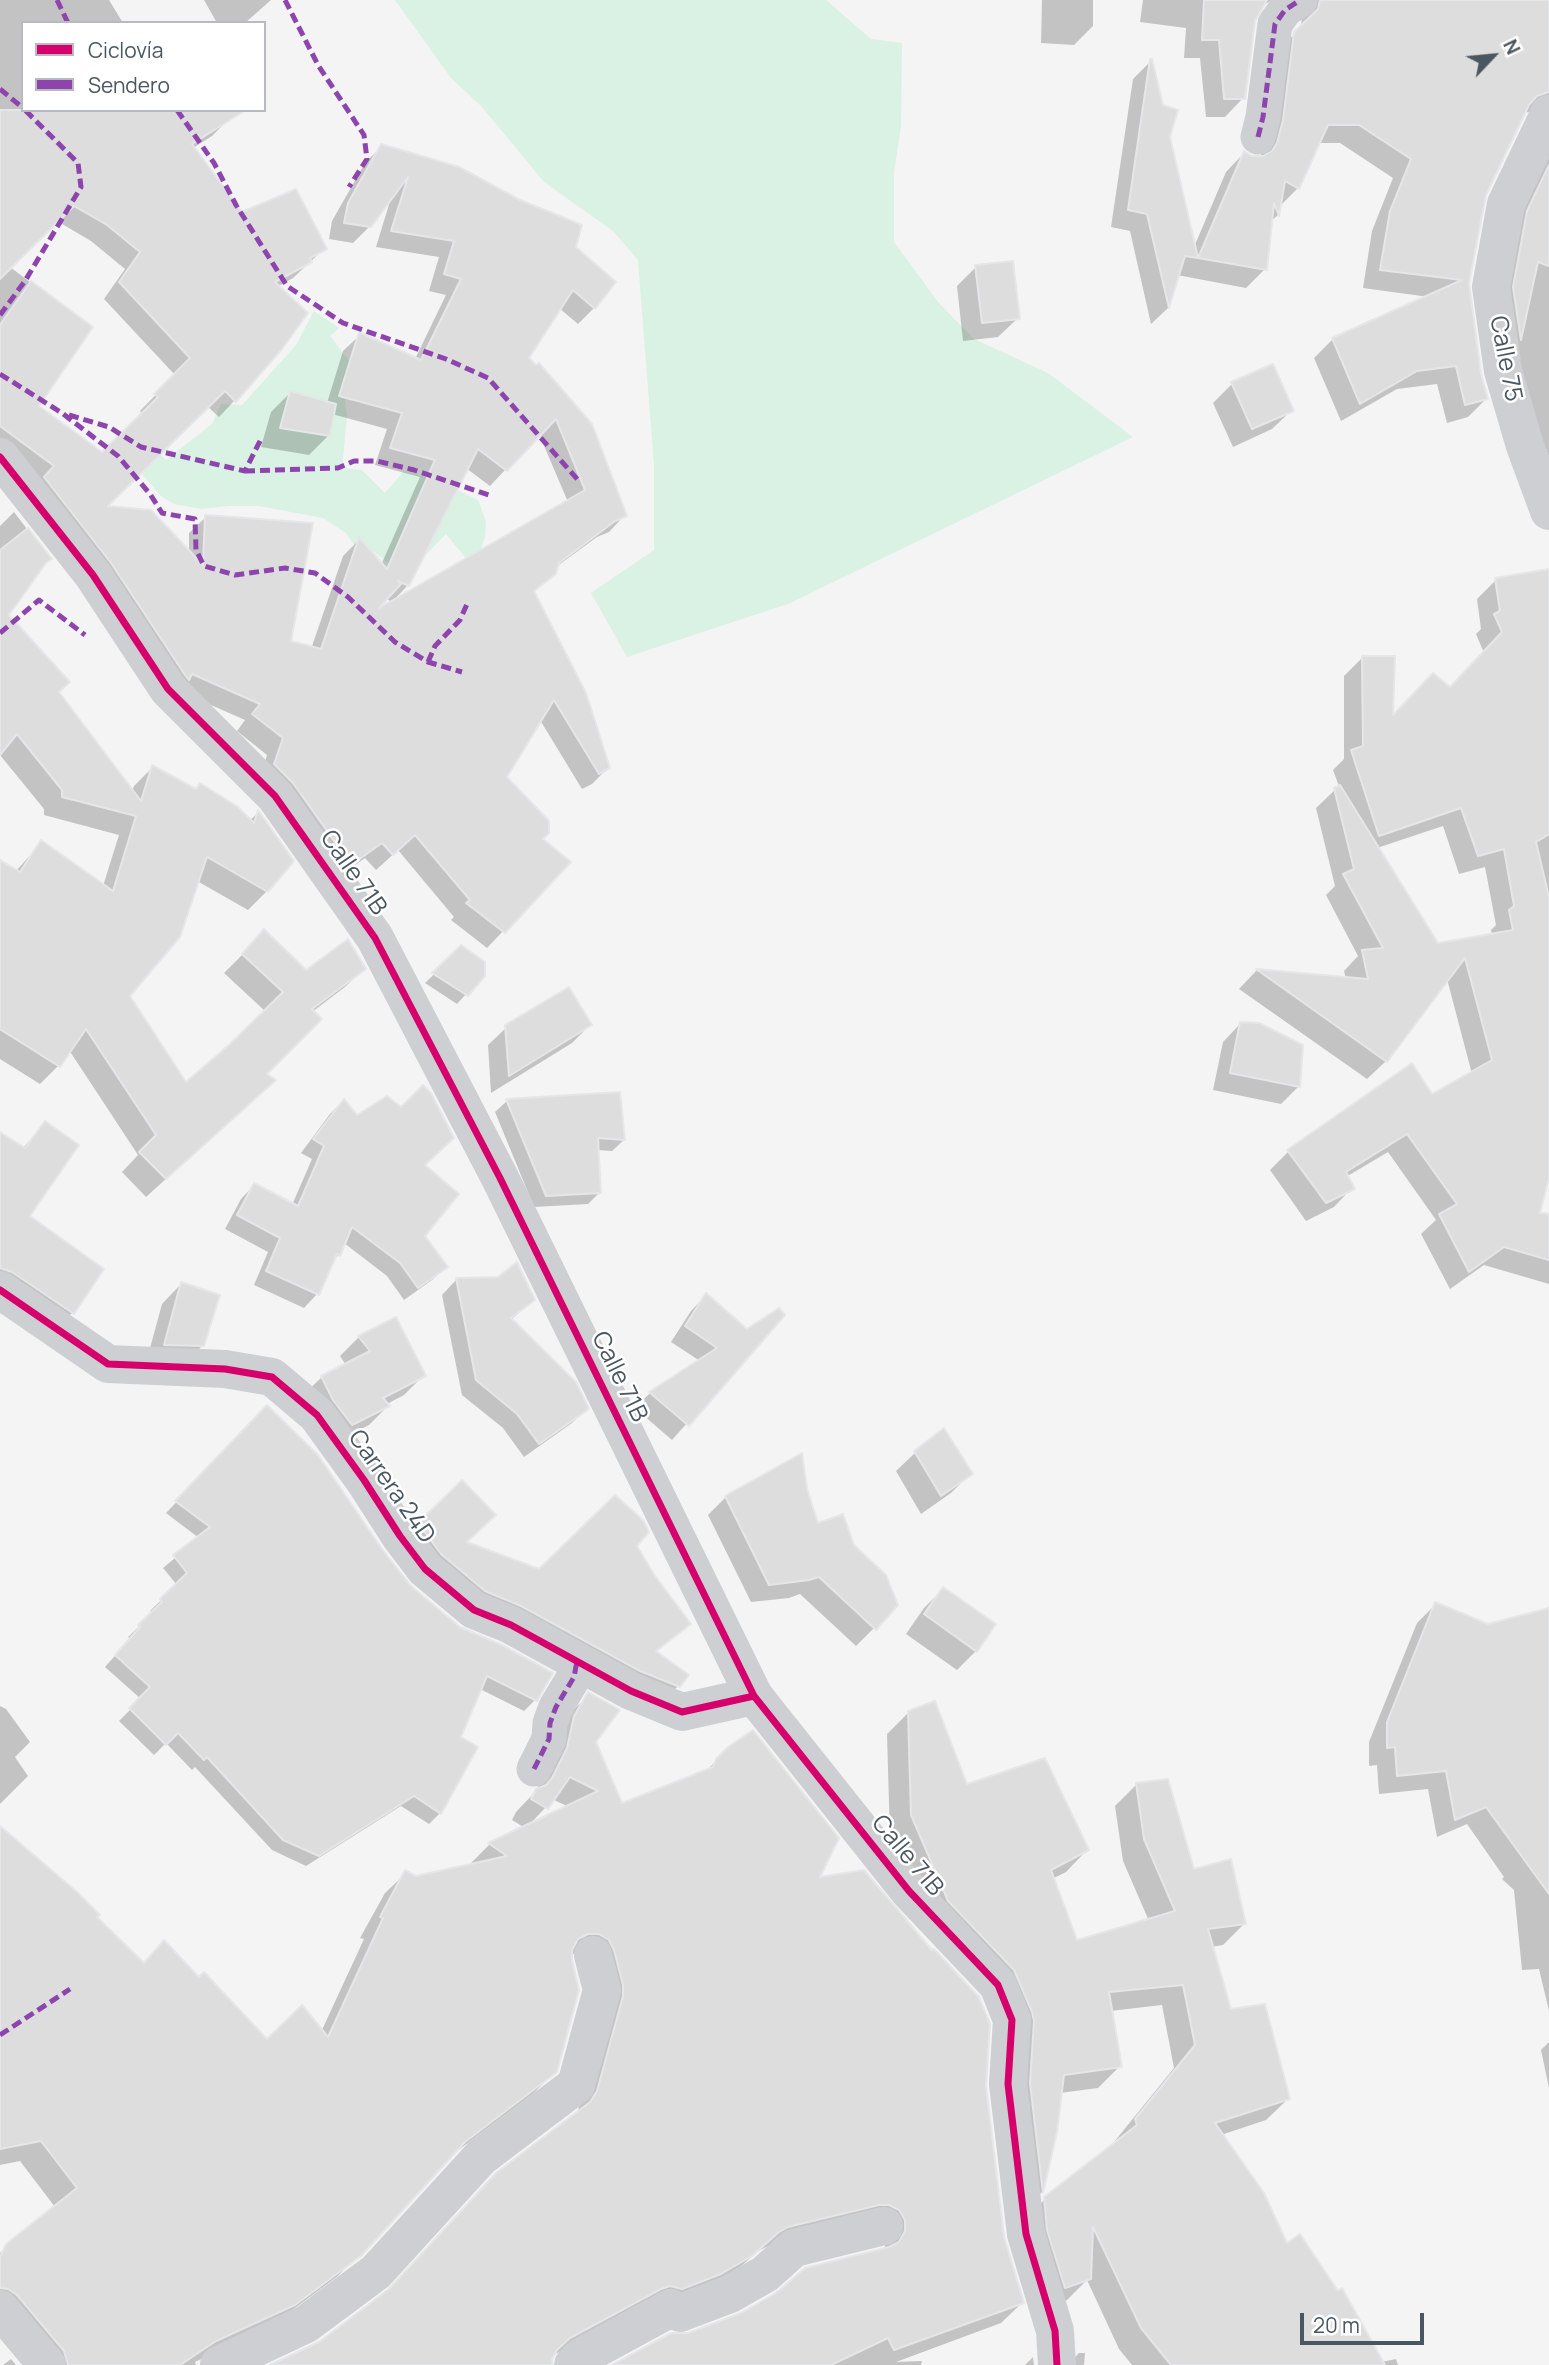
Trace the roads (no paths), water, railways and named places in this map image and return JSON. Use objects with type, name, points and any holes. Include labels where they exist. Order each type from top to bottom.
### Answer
[{"type":"street","points":[[1258,136],[1275,24],[1285,10],[1300,0]]},
{"type":"street","name":"Calle 75","points":[[1549,114],[1506,204],[1491,287],[1503,371],[1525,446],[1549,511]]},
{"type":"street","name":"Calle 71B","points":[[0,457],[93,575],[168,689],[275,796],[375,938],[500,1178],[754,1696],[909,1891],[998,1985],[1012,2020],[1008,2084],[1026,2234],[1055,2331],[1057,2365]]},
{"type":"street","name":"Carrera 24D","points":[[0,1290],[108,1364],[225,1369],[272,1377],[317,1415],[425,1569],[474,1610],[511,1625],[631,1691],[682,1712],[754,1696]]},
{"type":"street","points":[[534,1769],[549,1739],[550,1723],[556,1707],[574,1677],[577,1661]]},
{"type":"street","points":[[219,2365],[306,2323],[376,2272],[481,2157],[576,2085],[602,1990],[593,1955]]},
{"type":"street","points":[[573,2365],[589,2352],[671,2308],[680,2312],[730,2294],[765,2274],[794,2248],[884,2226]]},
{"type":"street","points":[[0,2309],[47,2365]]}]
